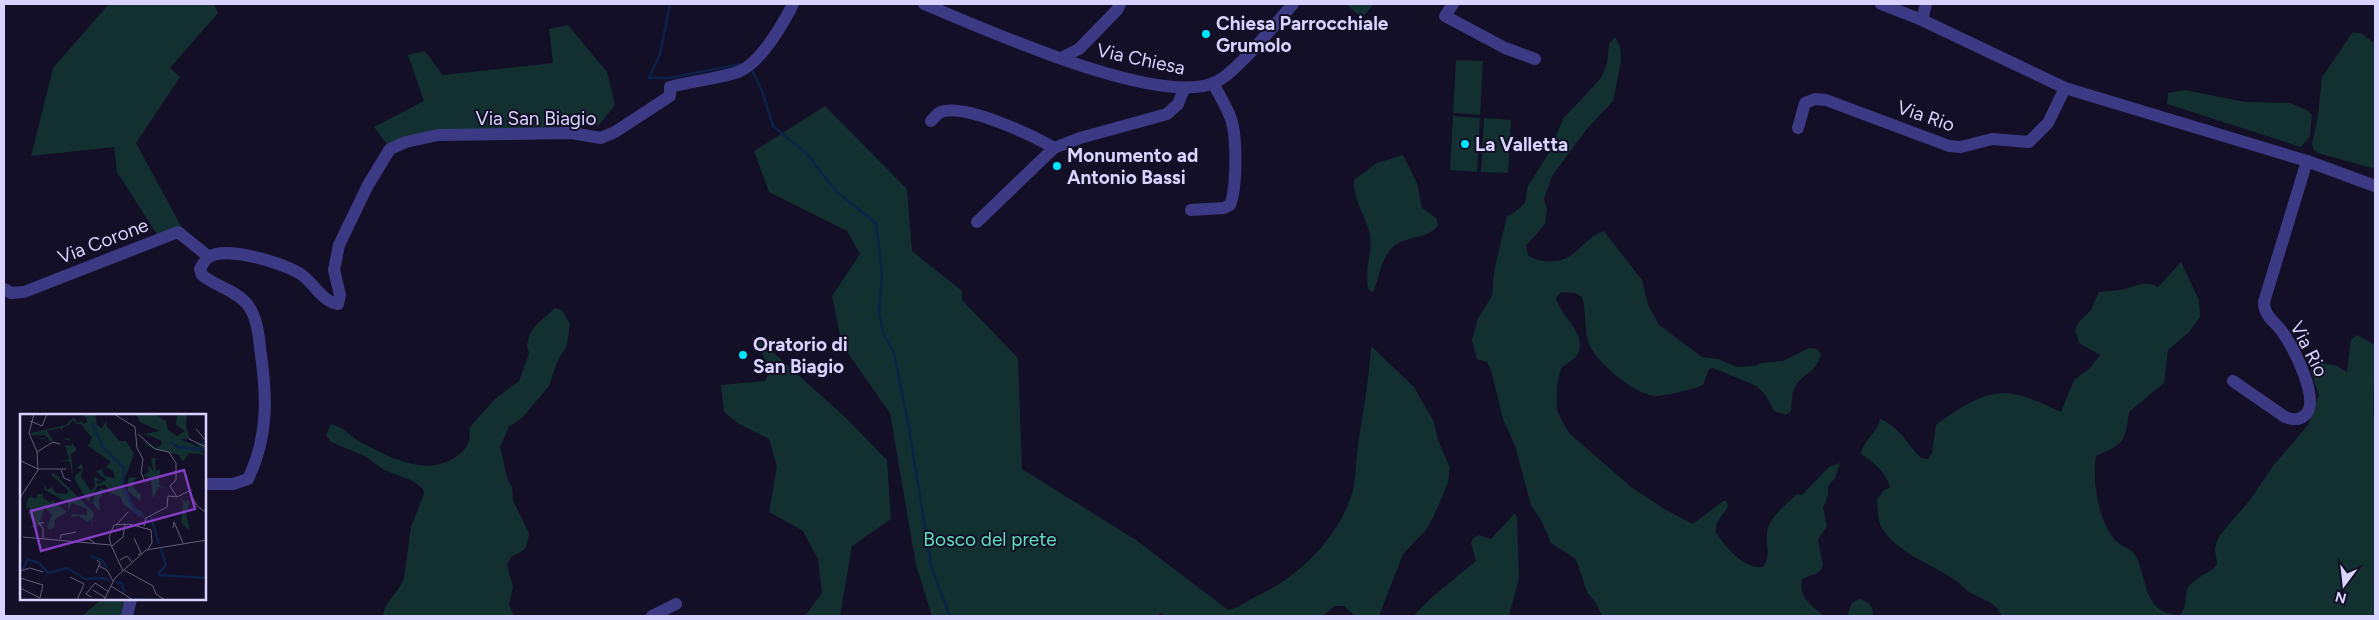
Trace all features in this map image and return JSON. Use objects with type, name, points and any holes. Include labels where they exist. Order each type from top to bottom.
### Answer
[{"type":"street","name":"Via San Biagio","points":[[209,257],[219,254],[237,254],[287,267],[309,280],[333,303],[338,304],[340,301],[334,270],[339,245],[368,186],[390,149],[406,142],[438,135],[571,133],[601,138],[615,132],[670,96],[670,87],[738,72],[750,66],[786,17],[793,4]]},
{"type":"street","name":"Via Chiesa","points":[[924,4],[1061,58],[1141,82],[1184,89],[1214,84],[1232,71],[1293,4]]},
{"type":"street","points":[[1061,58],[1079,50],[1117,10],[1120,4]]},
{"type":"street","points":[[1453,4],[1445,16],[1506,48],[1535,59]]},
{"type":"street","points":[[1881,4],[1922,20],[2065,88],[2307,161],[2375,186]]},
{"type":"street","points":[[1922,20],[1926,4]]},
{"type":"street","points":[[1192,210],[1224,208],[1230,205],[1234,196],[1235,154],[1232,119],[1214,84]]},
{"type":"street","name":"Via Rio","points":[[1798,128],[1805,103],[1815,99],[1826,100],[1949,146],[1962,147],[1992,138],[2029,142],[2048,123],[2065,88]]},
{"type":"street","points":[[977,222],[1054,148],[1080,138],[1167,114],[1178,104],[1184,89]]},
{"type":"street","points":[[931,121],[940,113],[950,111],[980,116],[1028,133],[1054,148]]},
{"type":"street","name":"Via Rio","points":[[2233,381],[2285,417],[2294,420],[2303,418],[2310,410],[2312,398],[2307,383],[2283,333],[2264,311],[2264,302],[2307,161]]},
{"type":"street","name":"Via Corone","points":[[4,289],[11,293],[24,292],[178,232],[209,257]]},
{"type":"street","points":[[206,484],[232,484],[248,479],[263,436],[266,413],[265,383],[260,343],[251,311],[246,303],[202,275],[200,269],[209,257]]},
{"type":"street","points":[[127,616],[131,600]]},
{"type":"street","points":[[652,616],[676,604]]},
{"type":"green space","points":[[109,4],[214,4],[218,13],[170,68],[180,77],[136,143],[181,226],[158,236],[117,172],[114,147],[31,156],[53,68]]},
{"type":"green space","points":[[1346,4],[1374,4],[1362,18]]},
{"type":"green space","points":[[568,25],[607,72],[615,105],[599,125],[433,132],[387,144],[374,127],[424,101],[408,55],[425,51],[443,75],[553,63],[549,29]]},
{"type":"green space","points":[[2353,32],[2363,34],[2372,42],[2375,41],[2375,169],[2318,153],[2314,150],[2312,144],[2318,116],[2322,77]]},
{"type":"green space","points":[[1615,37],[1620,47],[1621,61],[1613,101],[1586,130],[1552,176],[1544,199],[1547,209],[1545,224],[1526,246],[1528,255],[1538,260],[1549,262],[1565,259],[1594,236],[1604,231],[1642,280],[1648,305],[1659,325],[1702,357],[1718,359],[1737,367],[1783,361],[1809,348],[1817,349],[1821,354],[1816,366],[1795,387],[1791,411],[1786,415],[1774,411],[1766,396],[1757,386],[1713,368],[1709,369],[1703,385],[1680,392],[1655,396],[1628,384],[1600,361],[1588,340],[1582,297],[1575,293],[1561,292],[1556,298],[1577,334],[1580,341],[1580,349],[1576,357],[1561,368],[1557,385],[1557,410],[1569,433],[1631,487],[1666,510],[1693,524],[1723,501],[1726,501],[1728,506],[1716,525],[1716,533],[1736,556],[1756,567],[1763,567],[1766,562],[1768,554],[1767,532],[1775,516],[1797,494],[1802,495],[1829,467],[1840,463],[1835,478],[1828,486],[1828,495],[1823,508],[1827,526],[1818,540],[1823,565],[1822,569],[1802,580],[1801,586],[1807,601],[1824,616],[1602,616],[1596,603],[1587,592],[1576,559],[1551,543],[1542,522],[1531,505],[1515,446],[1503,419],[1491,370],[1487,362],[1477,359],[1472,340],[1478,318],[1492,296],[1494,271],[1507,216],[1525,203],[1528,186],[1550,151],[1563,119],[1601,78],[1607,64],[1609,44]]},
{"type":"green space","points":[[1456,60],[1483,61],[1480,115],[1453,113]]},
{"type":"green space","points":[[2185,90],[2245,102],[2290,103],[2307,110],[2312,115],[2310,136],[2301,147],[2167,104],[2168,93]]},
{"type":"green space","name":"Bosco del prete","points":[[825,106],[907,189],[912,251],[962,291],[962,300],[1018,358],[1022,469],[1136,540],[1228,610],[1240,606],[1289,577],[1316,553],[1339,523],[1347,507],[1355,479],[1371,346],[1414,387],[1434,422],[1438,440],[1450,468],[1448,483],[1433,518],[1425,531],[1403,554],[1379,616],[1355,616],[1344,606],[1335,606],[1322,616],[1167,616],[1160,613],[1158,616],[932,616],[916,565],[890,413],[842,345],[832,296],[860,254],[847,231],[769,192],[754,151]]},
{"type":"green space","name":"La Valletta","points":[[1453,116],[1480,118],[1477,172],[1450,170]]},
{"type":"green space","points":[[1484,118],[1511,120],[1508,173],[1481,172]]},
{"type":"green space","points":[[1403,155],[1417,183],[1422,208],[1436,218],[1438,225],[1429,233],[1403,241],[1392,248],[1383,264],[1373,292],[1369,290],[1367,283],[1370,236],[1355,194],[1354,180],[1377,163]]},
{"type":"green space","points":[[2181,262],[2199,300],[2200,317],[2189,332],[2168,350],[2164,383],[2129,412],[2122,440],[2113,448],[2096,456],[2095,477],[2098,500],[2100,511],[2109,532],[2117,542],[2132,551],[2136,556],[2145,585],[2153,602],[2159,609],[2180,615],[2185,607],[2186,592],[2190,585],[2217,565],[2215,548],[2219,536],[2250,500],[2273,466],[2308,425],[2319,395],[2311,372],[2311,366],[2318,362],[2337,366],[2347,372],[2351,340],[2357,335],[2375,345],[2373,412],[2375,420],[2375,616],[2002,616],[1990,602],[1970,593],[1946,574],[1898,546],[1883,530],[1878,515],[1877,500],[1884,490],[1890,487],[1886,477],[1879,468],[1861,454],[1864,445],[1876,429],[1880,419],[1893,426],[1921,458],[1928,459],[1932,453],[1936,425],[1958,409],[1975,400],[1993,394],[2010,393],[2033,399],[2061,412],[2074,380],[2090,368],[2100,355],[2079,343],[2075,330],[2079,322],[2091,310],[2099,292],[2121,290],[2145,284],[2158,287]]},
{"type":"green space","points":[[555,308],[562,310],[570,324],[567,345],[557,362],[549,386],[523,417],[509,427],[500,447],[508,481],[512,487],[513,500],[529,534],[524,550],[511,557],[507,565],[513,587],[509,605],[514,616],[383,616],[386,605],[404,578],[411,527],[424,494],[423,489],[413,481],[384,470],[365,456],[331,442],[326,435],[331,424],[364,444],[408,463],[431,465],[443,463],[454,458],[468,444],[470,427],[495,399],[519,381],[529,353],[527,345],[529,336],[536,325]]},
{"type":"green space","points":[[753,334],[846,418],[887,460],[891,519],[852,546],[840,616],[805,616],[822,593],[818,559],[803,531],[769,512],[777,466],[769,439],[739,424],[724,412],[721,385],[765,381],[770,370]]},
{"type":"green space","points":[[1515,513],[1517,518],[1519,578],[1509,616],[1413,616],[1432,597],[1476,561],[1471,543],[1473,538],[1479,535],[1491,539]]},
{"type":"green space","points":[[1859,599],[1870,604],[1873,616],[1847,616],[1852,603]]},
{"type":"green space","points":[[101,600],[134,600],[131,616],[82,616]]},
{"type":"waterway","points":[[670,4],[660,54],[649,78],[669,78],[741,64]]},
{"type":"waterway","points":[[752,70],[762,91],[773,126],[805,152],[837,192],[876,223],[882,273],[879,313],[883,332],[894,353],[908,423],[932,569],[950,616]]},
{"type":"place","name":"Chiesa Parrocchiale Grumolo","points":[[1206,34]]},
{"type":"place","name":"La Valletta","points":[[1465,144]]},
{"type":"place","name":"Monumento ad Antonio Bassi","points":[[1057,166]]},
{"type":"place","name":"Oratorio di San Biagio","points":[[743,355]]}]
